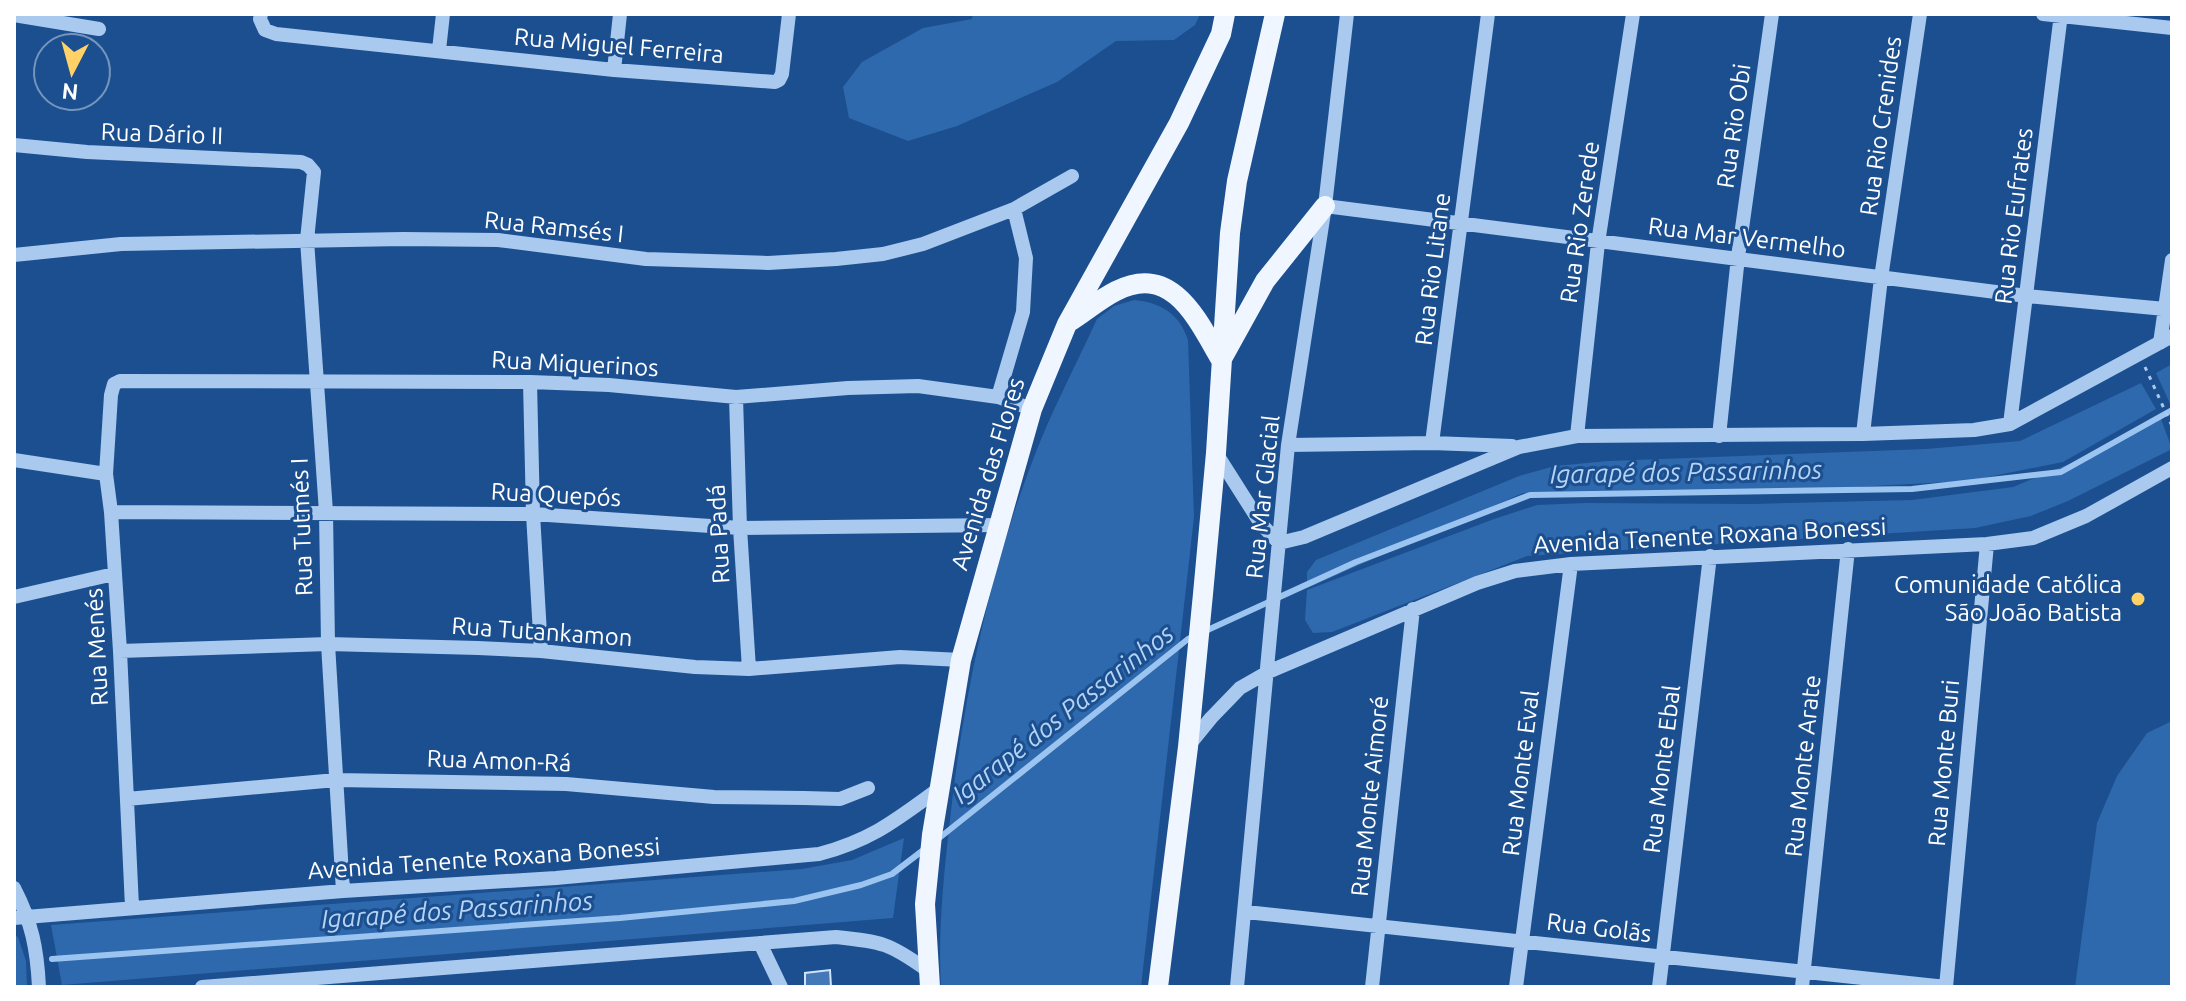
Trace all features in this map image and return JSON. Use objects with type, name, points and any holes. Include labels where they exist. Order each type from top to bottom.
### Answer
[{"type":"main road","name":"Avenida das Flores","points":[[928,978],[925,904],[932,835],[961,660],[1032,409],[1067,324],[1179,123],[1221,34],[1225,14]]},
{"type":"main road","points":[[1158,987],[1194,691],[1216,453],[1230,233],[1237,181],[1275,14]]},
{"type":"main road","points":[[1221,360],[1265,281],[1325,206]]},
{"type":"main road","points":[[1067,324],[1117,290],[1135,285],[1157,285],[1180,296],[1221,360]]},
{"type":"street","name":"Rua Miguel Ferreira","points":[[261,14],[265,30],[276,34],[614,70],[779,80],[789,14]]},
{"type":"street","points":[[439,50],[443,14]]},
{"type":"street","points":[[614,70],[620,14]]},
{"type":"street","name":"Rua Mar Glacial","points":[[1237,987],[1288,445],[1325,206],[1347,14]]},
{"type":"street","name":"Rua Rio Litane","points":[[1432,443],[1488,14]]},
{"type":"street","name":"Rua Rio Zerede","points":[[1577,436],[1598,243],[1633,14]]},
{"type":"street","name":"Rua Rio Obi","points":[[1719,436],[1738,257],[1772,14]]},
{"type":"street","name":"Rua Rio Crenides","points":[[1863,434],[1881,278],[1920,14]]},
{"type":"street","points":[[2043,14],[2172,28]]},
{"type":"street","points":[[14,15],[99,29]]},
{"type":"street","name":"Rua Rio Eufrates","points":[[2010,424],[2060,15]]},
{"type":"street","name":"Rua Dário II","points":[[14,145],[87,152],[301,162],[308,165]]},
{"type":"street","name":"Rua Tutmés I","points":[[308,165],[314,172],[307,240],[326,512],[328,644],[343,891]]},
{"type":"street","name":"Rua Ramsés I","points":[[14,255],[121,244],[498,240],[646,259],[768,263],[883,254],[923,244],[1014,209],[1072,176]]},
{"type":"street","name":"Rua Mar Vermelho","points":[[1325,206],[2027,296],[2165,309]]},
{"type":"street","points":[[998,397],[1023,312],[1026,258],[1014,209]]},
{"type":"street","points":[[1216,453],[1261,524],[1279,543],[1304,537],[1519,447],[1577,436],[1941,433],[2010,424],[2166,340],[2165,309],[2172,260]]},
{"type":"street","name":"Rua Miquerinos","points":[[114,384],[120,381],[530,382],[609,385],[736,397],[918,386],[998,397],[1032,409]]},
{"type":"street","points":[[530,382],[541,651]]},
{"type":"street","name":"Rua Menés","points":[[114,384],[106,474],[120,651],[132,907]]},
{"type":"street","name":"Rua Padá","points":[[736,397],[749,669]]},
{"type":"street","points":[[1288,445],[1432,443],[1519,447]]},
{"type":"street","points":[[14,460],[106,474]]},
{"type":"street","name":"Avenida Tenente Roxana Bonessi","points":[[1188,747],[1240,688],[1268,672],[1413,609],[1515,571],[1571,564],[1987,544],[2033,538],[2086,516],[2172,468]]},
{"type":"street","name":"Rua Quepós","points":[[111,512],[533,514],[740,528],[998,525]]},
{"type":"street","name":"Rua Monte Buri","points":[[1946,987],[1987,544]]},
{"type":"street","name":"Rua Monte Arate","points":[[1803,980],[1848,549]]},
{"type":"street","name":"Rua Monte Ebal","points":[[1659,987],[1710,556]]},
{"type":"street","name":"Rua Monte Eval","points":[[1516,987],[1571,564]]},
{"type":"street","points":[[14,597],[114,574]]},
{"type":"street","name":"Rua Monte Aimoré","points":[[1372,987],[1413,609]]},
{"type":"street","name":"Rua Tutankamon","points":[[120,651],[328,644],[541,651],[695,667],[749,669],[900,657],[961,660]]},
{"type":"street","name":"Rua Amon-Rá","points":[[127,799],[336,780],[566,784],[714,797],[840,799],[868,788]]},
{"type":"street","name":"Avenida Tenente Roxana Bonessi","points":[[21,917],[343,891],[556,878],[819,854],[852,845],[878,832],[940,788]]},
{"type":"street","points":[[14,888],[37,964],[39,987]]},
{"type":"street","name":"Rua Golãs","points":[[1246,912],[1662,958],[1803,980],[1946,987]]},
{"type":"street","points":[[202,987],[836,937],[880,941],[894,947],[928,978]]},
{"type":"street","points":[[760,943],[781,987]]},
{"type":"path","points":[[2147,371],[2172,426]]},
{"type":"shaded area","points":[[973,14],[1200,14],[1195,25],[1174,40],[1116,41],[1057,82],[957,126],[908,141],[849,118],[843,87],[862,62],[923,28],[972,19]]},
{"type":"shaded area","points":[[1134,300],[1152,303],[1168,311],[1180,323],[1188,340],[1194,517],[1141,987],[941,987],[942,908],[954,782],[969,687],[1003,547],[1041,439],[1097,319],[1114,306]]},
{"type":"shaded area","points":[[2172,364],[2172,408],[2156,373]]},
{"type":"shaded area","points":[[2141,383],[2156,409],[2063,462],[1968,481],[1739,493],[1523,493],[1307,588],[1307,572],[1316,560],[1519,476],[1555,466],[1608,461],[1926,449],[2020,441]]},
{"type":"shaded area","points":[[2160,416],[2172,449],[2031,516],[1975,528],[1527,556],[1332,632],[1313,633],[1305,620],[1307,590],[1537,505],[1912,500],[2013,487],[2081,459]]},
{"type":"shaded area","points":[[2172,721],[2172,987],[2075,987],[2097,823],[2117,776],[2147,733]]},
{"type":"shaded area","points":[[904,838],[893,918],[62,985],[51,925],[802,869],[852,860]]},
{"type":"shaded area","points":[[14,935],[18,937],[26,961],[27,987],[14,987]]},
{"type":"building","points":[[830,970],[831,987],[805,987],[805,973]]},
{"type":"waterway","name":"Igarapé dos Passarinhos","points":[[938,839],[1188,639],[1356,562],[1530,495],[1912,489],[2061,472],[2172,410]]},
{"type":"waterway","name":"Igarapé dos Passarinhos","points":[[52,959],[620,918],[794,901],[892,874],[926,848]]},
{"type":"place","name":"Comunidade Católica São João Batista","points":[[2138,599]]}]
